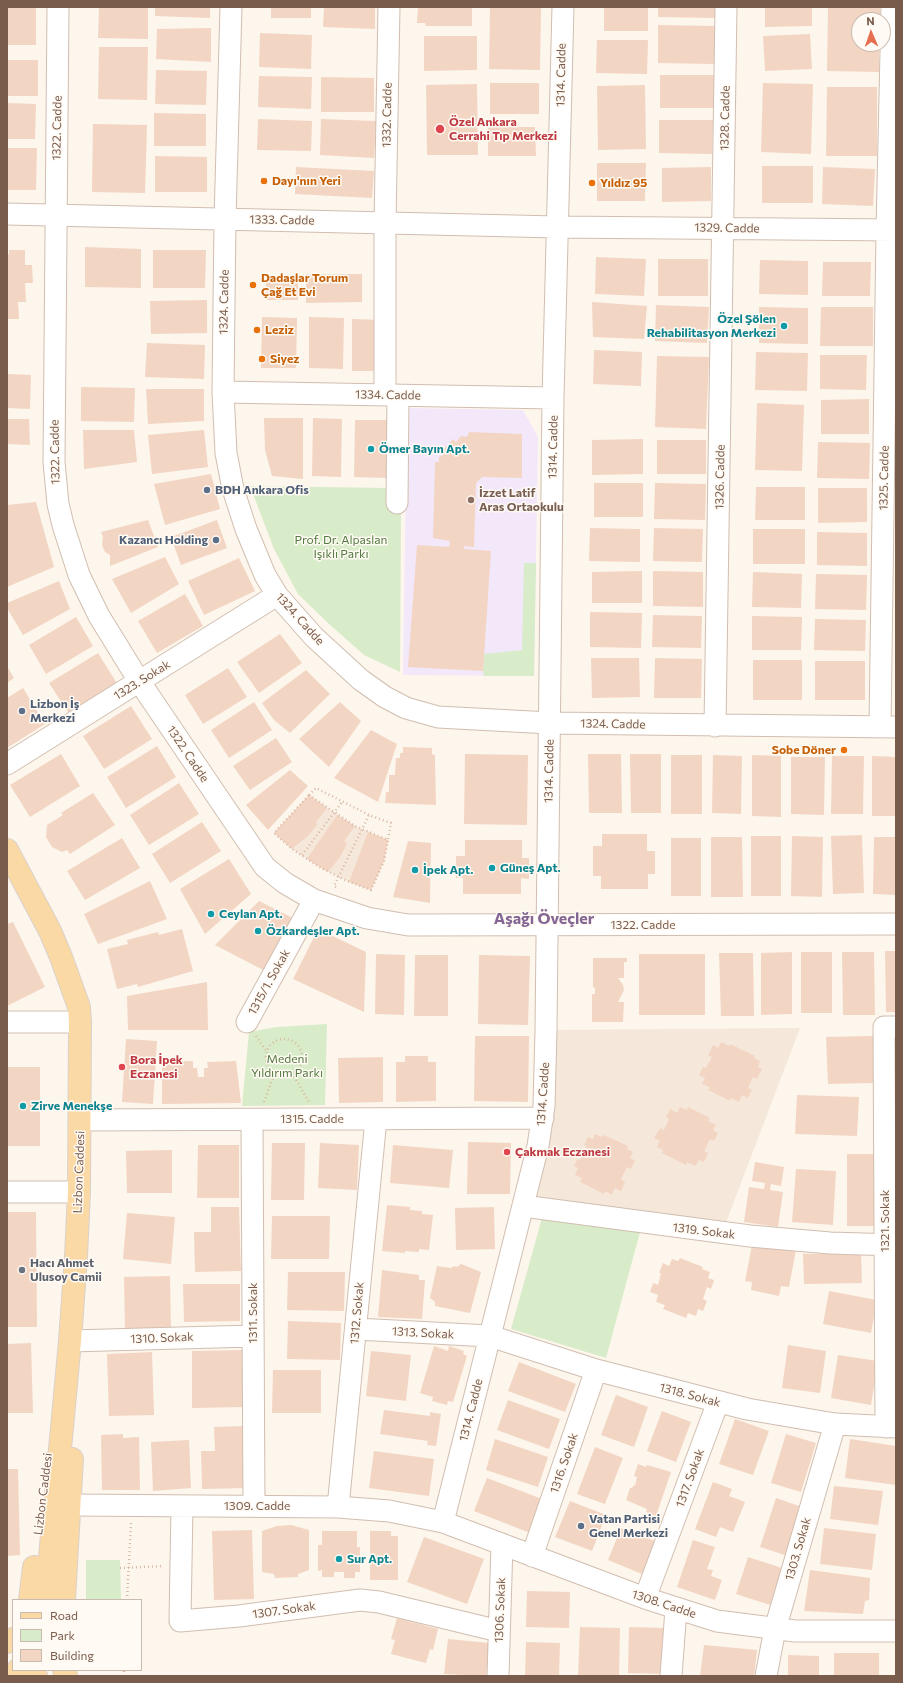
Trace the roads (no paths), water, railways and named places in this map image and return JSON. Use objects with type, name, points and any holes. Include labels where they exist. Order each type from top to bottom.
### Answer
[{"type":"main road","name":"Lizbon Caddesi","points":[[7,850],[50,931],[62,957],[78,1008],[80,1022],[80,1192],[70,1341],[46,1599]]},
{"type":"main road","name":"Lizbon Caddesi","points":[[64,1599],[74,1430],[67,1365]]},
{"type":"main road","name":"Lizbon Caddesi","points":[[30,1599],[50,1431],[67,1365]]},
{"type":"main road","points":[[21,1671],[36,1676]]},
{"type":"street","name":"1322. Cadde","points":[[58,7],[54,462],[58,504],[70,550],[89,596],[140,681],[265,867],[285,883],[314,900],[367,918],[408,924],[896,924]]},
{"type":"street","name":"1324. Cadde","points":[[231,7],[225,219],[223,392],[225,437],[233,489],[254,550],[265,575],[277,595],[314,637],[356,675],[385,697],[406,708],[428,715],[449,718],[550,723],[888,727]]},
{"type":"street","name":"1332. Cadde","points":[[389,7],[385,223],[397,503]]},
{"type":"street","name":"1314. Cadde","points":[[442,1522],[538,1146],[543,1118],[546,1069],[553,398],[563,7]]},
{"type":"street","name":"1328. Cadde","points":[[724,228],[726,7]]},
{"type":"street","name":"1325. Cadde","points":[[888,727],[893,109],[892,7]]},
{"type":"street","name":"1333. Cadde","points":[[7,214],[557,227]]},
{"type":"street","name":"1329. Cadde","points":[[557,227],[891,230]]},
{"type":"street","name":"1326. Cadde","points":[[715,726],[724,228]]},
{"type":"street","name":"1334. Cadde","points":[[223,392],[553,398]]},
{"type":"street","name":"1323. Sokak","points":[[7,764],[277,595]]},
{"type":"street","name":"1315/1. Sokak","points":[[247,1022],[314,900]]},
{"type":"street","points":[[7,1022],[80,1022]]},
{"type":"street","name":"1321. Sokak","points":[[891,1427],[891,1245],[884,1027],[896,1027]]},
{"type":"street","name":"1315. Cadde","points":[[81,1120],[543,1118]]},
{"type":"street","name":"1312. Sokak","points":[[338,1507],[376,1119]]},
{"type":"street","name":"1311. Sokak","points":[[254,1506],[253,1336],[255,1120]]},
{"type":"street","points":[[7,1192],[80,1192]]},
{"type":"street","name":"1319. Sokak","points":[[523,1206],[736,1235],[803,1242],[891,1245]]},
{"type":"street","name":"1313. Sokak","points":[[356,1329],[490,1336]]},
{"type":"street","name":"1310. Sokak","points":[[70,1341],[253,1336]]},
{"type":"street","name":"1318. Sokak","points":[[490,1336],[596,1370],[718,1402],[776,1415],[835,1424],[891,1427]]},
{"type":"street","name":"1316. Sokak","points":[[532,1556],[596,1370]]},
{"type":"street","name":"1317. Sokak","points":[[645,1598],[718,1402]]},
{"type":"street","name":"1303. Sokak","points":[[766,1676],[775,1629],[835,1424]]},
{"type":"street","name":"1309. Cadde","points":[[70,1505],[338,1507],[389,1511],[442,1522]]},
{"type":"street","name":"1307. Sokak","points":[[182,1506],[180,1621],[239,1616],[360,1600],[379,1602],[499,1631]]},
{"type":"street","name":"1308. Cadde","points":[[442,1522],[676,1609],[728,1623],[816,1632],[896,1631]]},
{"type":"street","name":"1306. Sokak","points":[[498,1676],[502,1544]]},
{"type":"street","points":[[671,1676],[676,1609]]},
{"type":"place","name":"Özel Ankara Cerrahi Tıp Merkezi","points":[[440,129]]},
{"type":"place","name":"Dayı'nın Yeri","points":[[264,181]]},
{"type":"place","name":"Yıldız 95","points":[[592,183]]},
{"type":"place","name":"Dadaşlar Torum Çağ Et Evi","points":[[253,285]]},
{"type":"place","name":"Özel Şölen Rehabilitasyon Merkezi","points":[[784,326]]},
{"type":"place","name":"Leziz","points":[[257,330]]},
{"type":"place","name":"Siyez","points":[[262,359]]},
{"type":"place","name":"Ömer Bayın Apt.","points":[[371,449]]},
{"type":"place","name":"BDH Ankara Ofis","points":[[207,490]]},
{"type":"place","name":"İzzet Latif Aras Ortaokulu","points":[[471,500]]},
{"type":"place","name":"Kazancı Holding","points":[[216,540]]},
{"type":"place","name":"Lizbon İş Merkezi","points":[[22,711]]},
{"type":"place","name":"Sobe Döner","points":[[844,750]]},
{"type":"place","name":"Güneş Apt.","points":[[492,868]]},
{"type":"place","name":"İpek Apt.","points":[[415,870]]},
{"type":"place","name":"Ceylan Apt.","points":[[211,914]]},
{"type":"place","name":"Özkardeşler Apt.","points":[[258,931]]},
{"type":"place","name":"Bora İpek Eczanesi","points":[[122,1067]]},
{"type":"place","name":"Zirve Menekşe","points":[[23,1106]]},
{"type":"place","name":"Çakmak Eczanesi","points":[[507,1152]]},
{"type":"place","name":"Hacı Ahmet Ulusoy Camii","points":[[22,1270]]},
{"type":"place","name":"Vatan Partisi Genel Merkezi","points":[[581,1526]]},
{"type":"place","name":"Sur Apt.","points":[[339,1559]]},
{"type":"district","name":"Aşağı Öveçler","points":[[544,919]]},
{"type":"park label","name":"Prof. Dr. Alpaslan Işıklı Parkı","points":[[341,547]]},
{"type":"park label","name":"Medeni Yıldırım Parkı","points":[[287,1066]]}]
